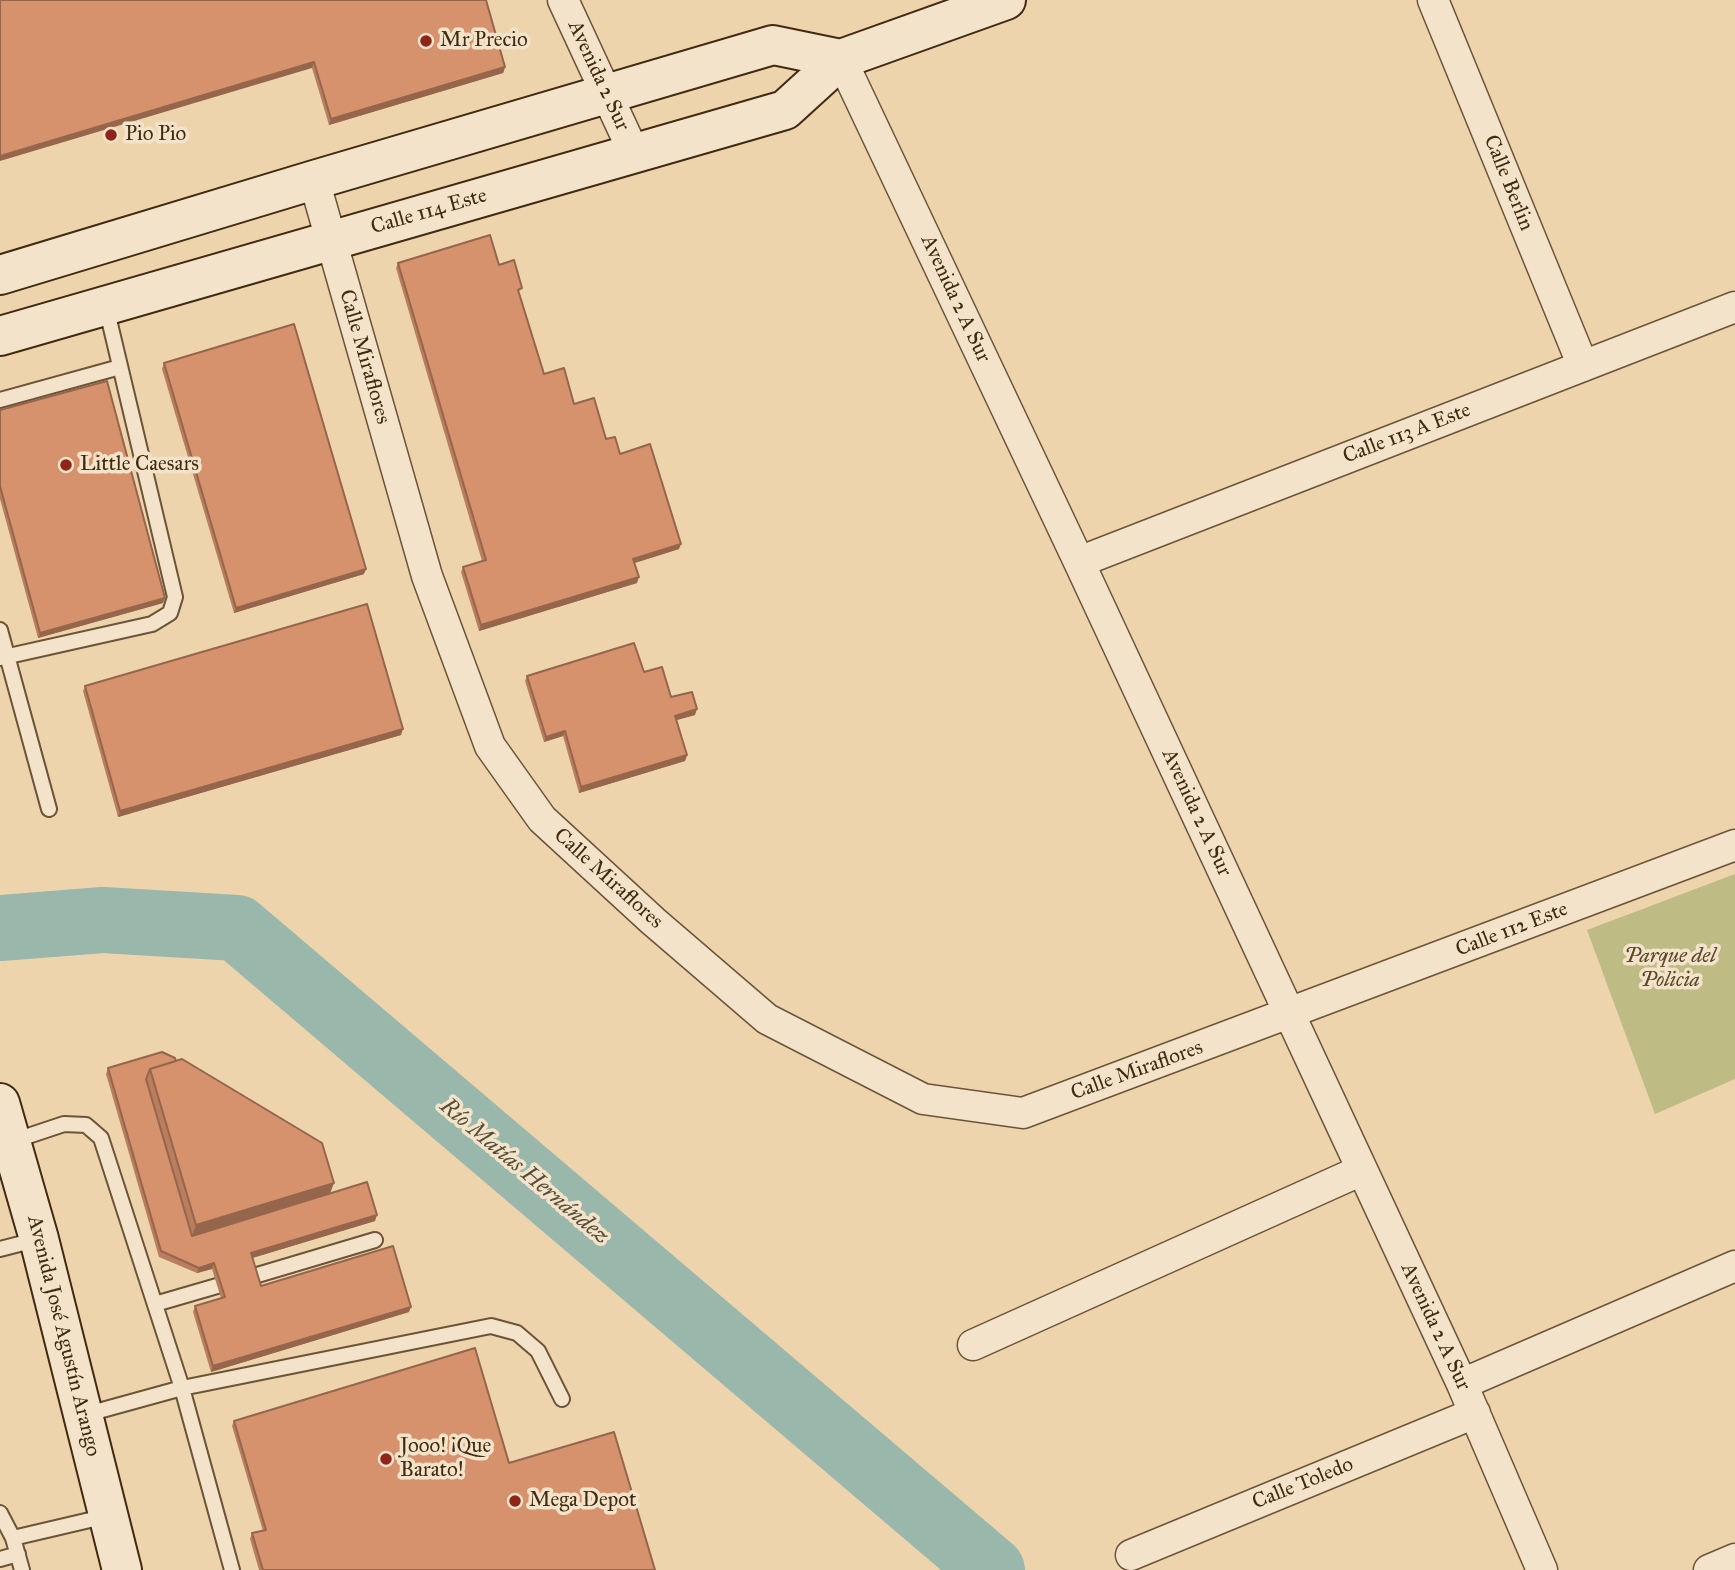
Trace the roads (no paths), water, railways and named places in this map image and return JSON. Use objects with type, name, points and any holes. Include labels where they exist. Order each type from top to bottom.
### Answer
[{"type":"street","name":"Avenida 2 Sur","points":[[563,0],[634,153]]},
{"type":"street","name":"Calle 114 Este","points":[[0,336],[785,110],[841,59],[1006,0]]},
{"type":"street","name":"Calle Berlin","points":[[1433,0],[1583,366]]},
{"type":"street","points":[[0,275],[773,46],[841,59]]},
{"type":"street","name":"Avenida 2 A Sur","points":[[841,59],[1363,1170],[1475,1413],[1542,1570]]},
{"type":"street","name":"Calle Miraflores","points":[[314,180],[427,576],[490,746],[542,819],[653,921],[767,1019],[923,1099],[1023,1113],[1290,1014]]},
{"type":"street","name":"Calle 113 A Este","points":[[1079,562],[1735,307]]},
{"type":"street","name":"Calle 112 Este","points":[[1290,1014],[1735,845]]},
{"type":"street","name":"Avenida José Agustín Arango","points":[[0,1102],[40,1239],[122,1570]]},
{"type":"street","points":[[973,1345],[1363,1170]]},
{"type":"street","points":[[1462,1384],[1735,1266]]},
{"type":"street","name":"Calle Toledo","points":[[1130,1555],[1475,1413]]},
{"type":"street","points":[[1709,1570],[1735,1559]]},
{"type":"lane","points":[[4,658],[152,624],[170,613],[175,597],[106,305]]},
{"type":"lane","points":[[0,400],[120,367]]},
{"type":"lane","points":[[0,630],[4,658],[49,809]]},
{"type":"lane","points":[[11,1141],[64,1124],[86,1125],[101,1138],[182,1388],[232,1570]]},
{"type":"lane","points":[[0,1250],[40,1239]]},
{"type":"lane","points":[[254,1276],[375,1241]]},
{"type":"lane","points":[[155,1304],[217,1286]]},
{"type":"lane","points":[[82,1415],[182,1388],[491,1326],[517,1333],[538,1351],[562,1399]]},
{"type":"lane","points":[[0,1513],[13,1538],[22,1570]]},
{"type":"lane","points":[[13,1538],[109,1516]]},
{"type":"lane","points":[[0,1559],[18,1554]]},
{"type":"waterway","name":"Río Matías Hernández","points":[[0,928],[103,920],[237,928],[992,1570]]},
{"type":"place","name":"Mr Precio","points":[[426,41]]},
{"type":"place","name":"Pio Pio","points":[[111,135]]},
{"type":"place","name":"Little Caesars","points":[[66,465]]},
{"type":"place","name":"Jooo! ¡Que Barato!","points":[[386,1459]]},
{"type":"place","name":"Mega Depot","points":[[515,1501]]},
{"type":"park label","name":"Parque del Policia","points":[[1670,969]]}]
